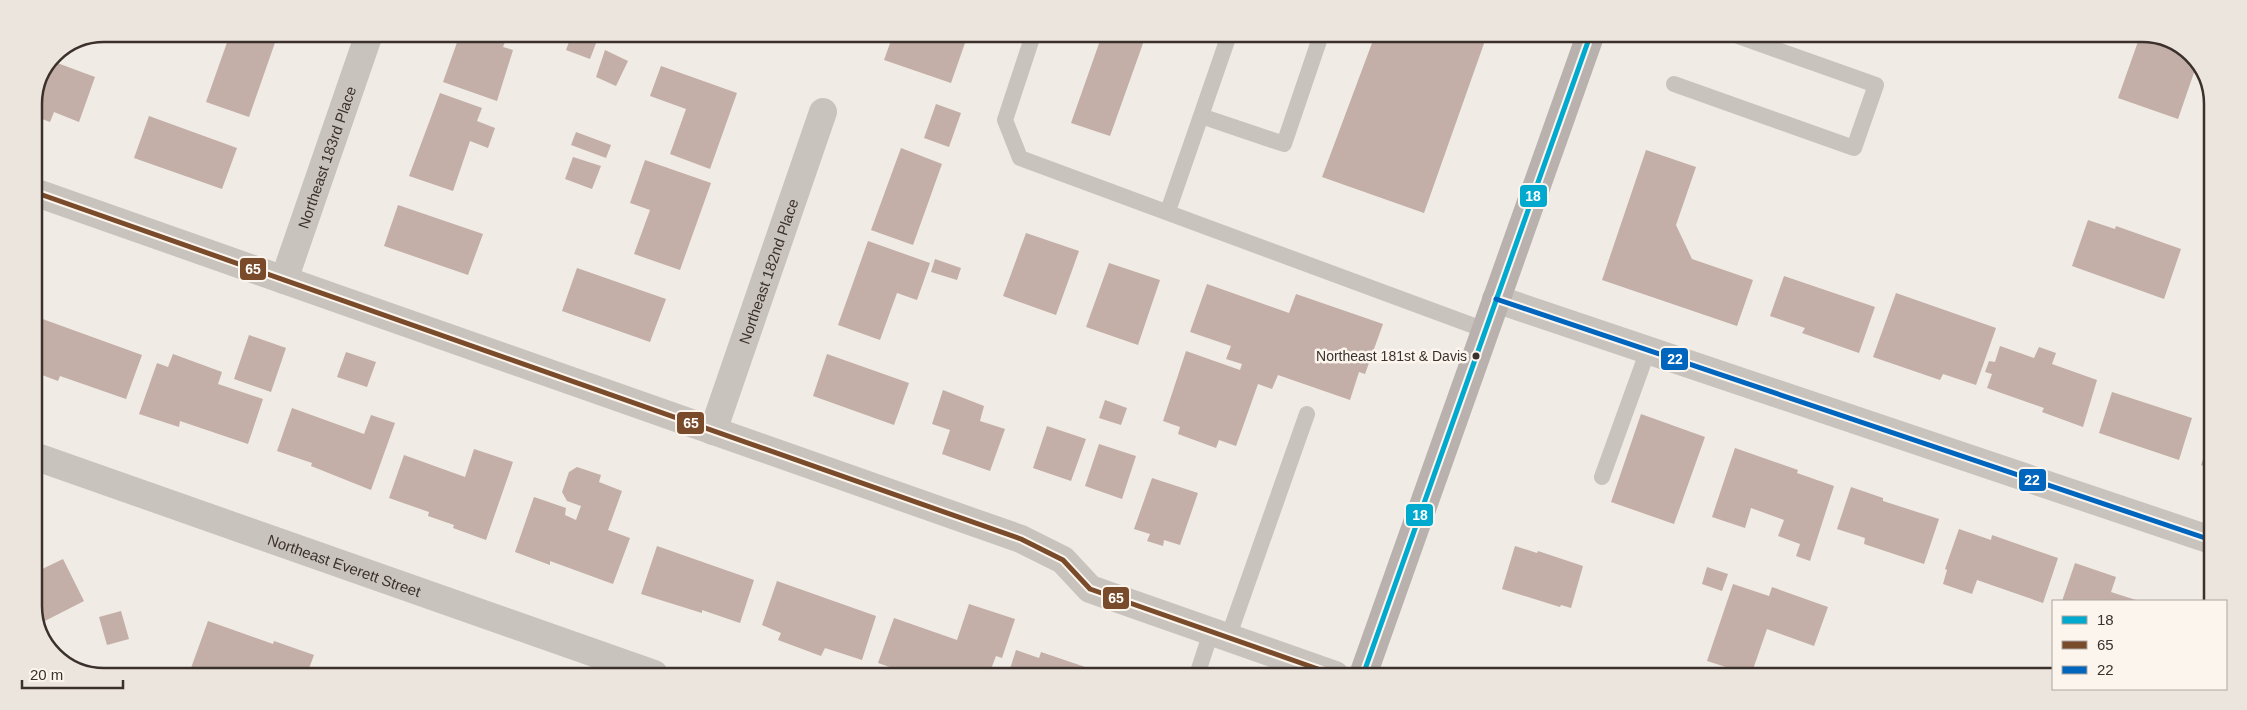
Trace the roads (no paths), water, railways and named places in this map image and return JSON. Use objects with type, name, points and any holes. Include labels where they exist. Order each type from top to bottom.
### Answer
[{"type":"main road","points":[[1365,668],[1588,42]]},
{"type":"street","name":"Northeast 183rd Place","points":[[284,280],[366,42]]},
{"type":"street","name":"Northeast 182nd Place","points":[[713,431],[823,112]]},
{"type":"street","points":[[42,195],[1021,539],[1063,560],[1090,589],[1315,668]]},
{"type":"street","points":[[1496,299],[2204,538]]},
{"type":"street","name":"Northeast Everett Street","points":[[43,459],[637,668]]},
{"type":"lane","points":[[1031,42],[1005,120],[1020,158],[1485,330]]},
{"type":"lane","points":[[1168,212],[1227,42]]},
{"type":"lane","points":[[1201,116],[1284,144],[1319,42]]},
{"type":"lane","points":[[1674,84],[1854,148],[1876,85],[1755,42]]},
{"type":"lane","points":[[1602,477],[1648,350]]},
{"type":"lane","points":[[1202,668],[1220,635],[1307,414]]},
{"type":"place","name":"Northeast 181st & Davis","points":[[1476,356]]}]
